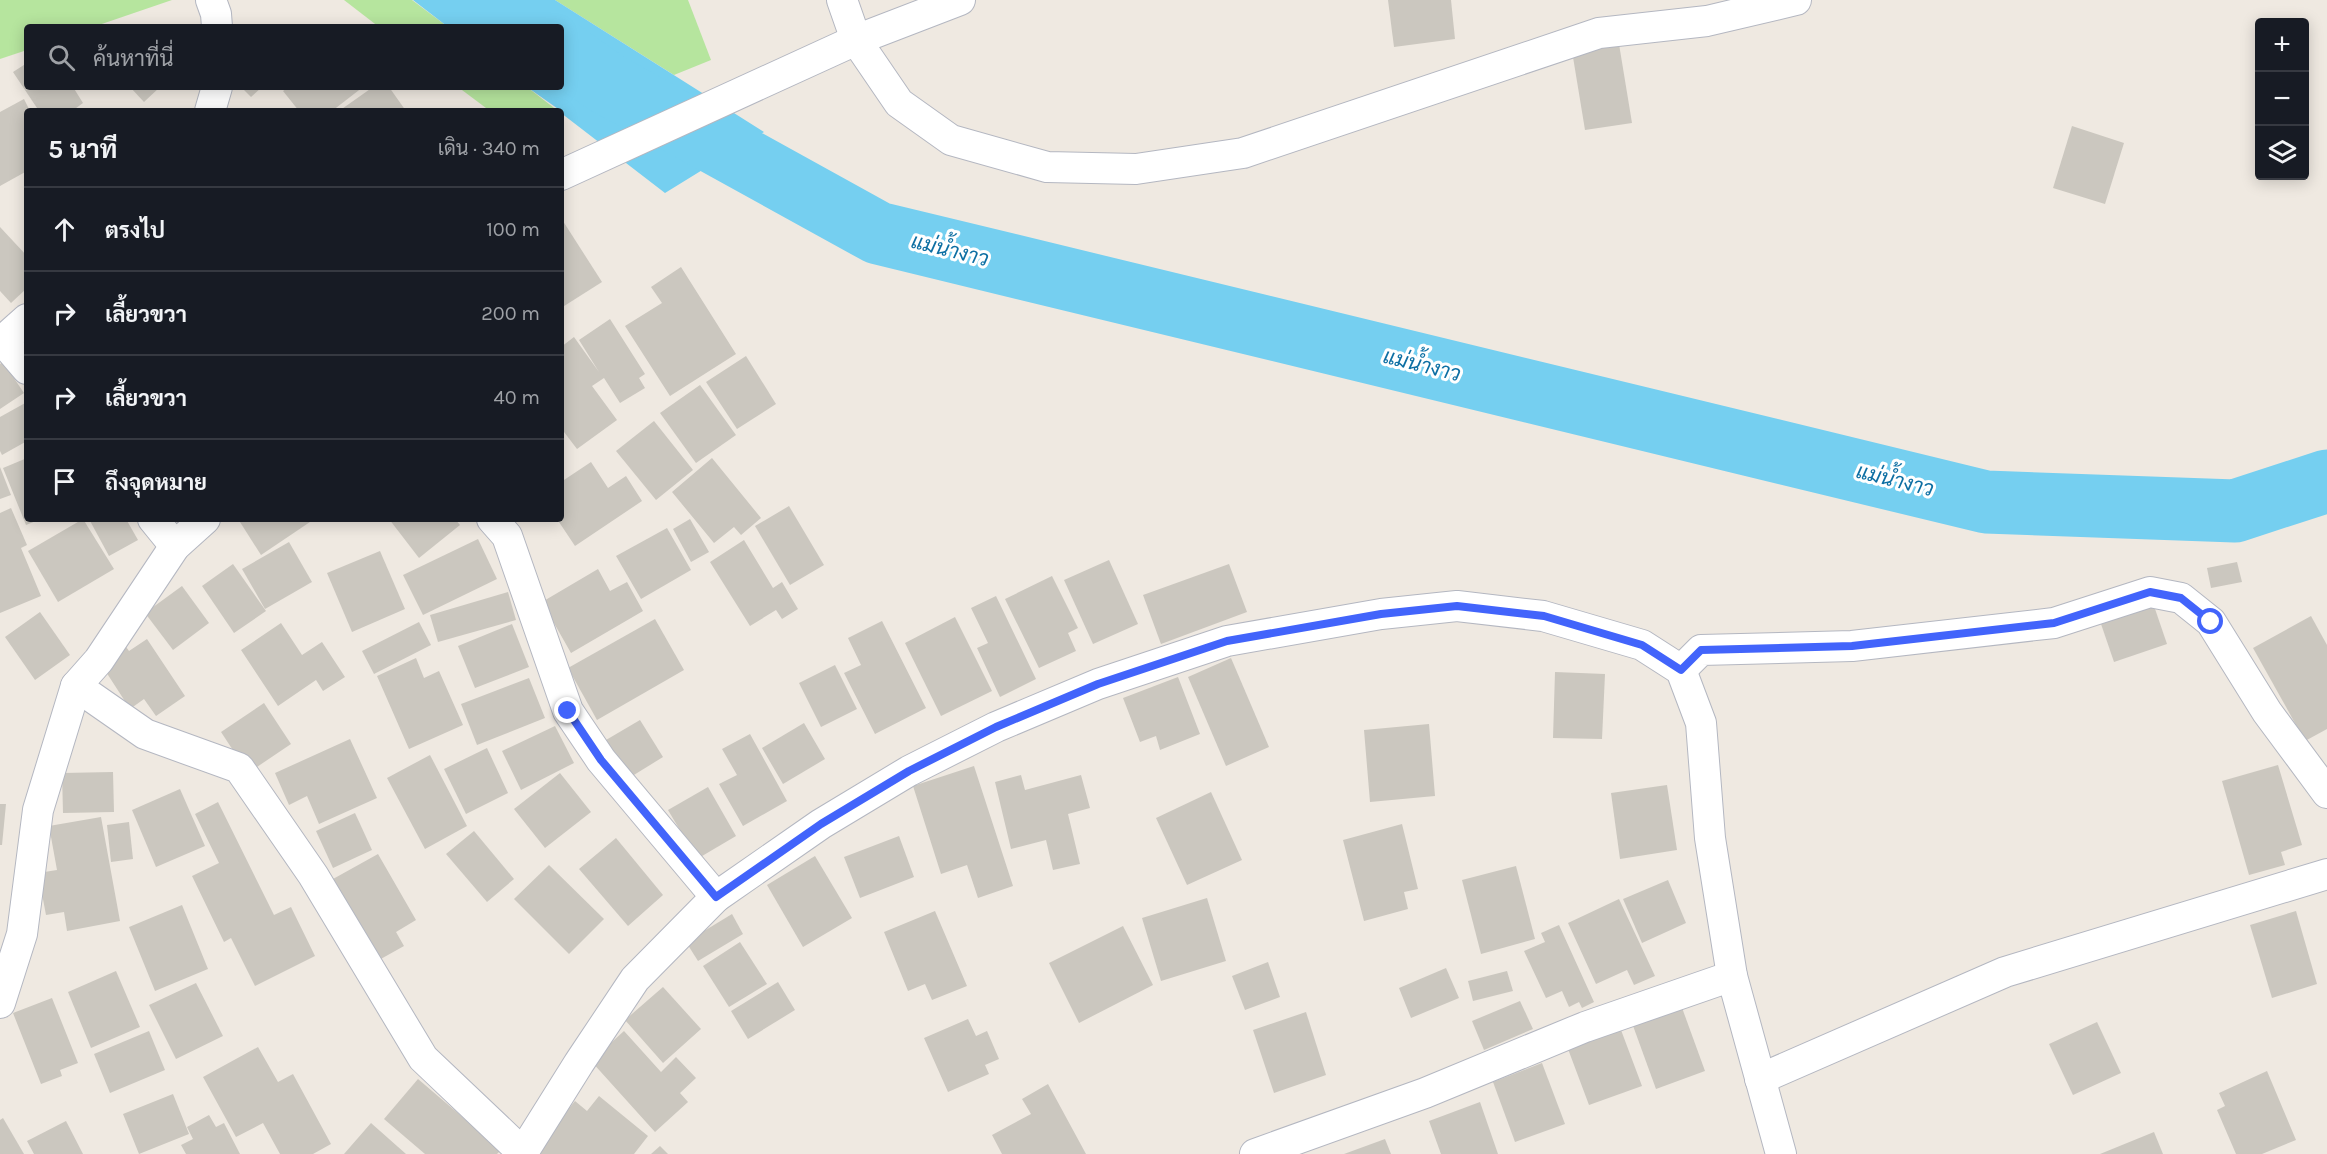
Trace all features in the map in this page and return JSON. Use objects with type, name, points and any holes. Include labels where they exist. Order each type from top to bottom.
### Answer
[{"type":"street","points":[[211,0],[217,24]]},
{"type":"street","points":[[842,0],[855,40],[899,103],[951,140],[1047,167],[1136,169],[1243,153],[1599,33],[1707,21],[1796,0]]},
{"type":"street","points":[[564,173],[855,40],[960,0]]},
{"type":"street","points":[[211,108],[216,90]]},
{"type":"street","points":[[24,322],[2,342],[24,366]]},
{"type":"street","points":[[155,522],[175,546]]},
{"type":"street","points":[[0,1004],[22,934],[38,810],[76,686],[99,660],[175,546],[201,522]]},
{"type":"street","points":[[495,522],[507,536],[568,711],[601,760],[716,897]]},
{"type":"street","points":[[1681,670],[1701,650],[1852,646],[2054,623],[2150,592],[2181,598],[2211,622],[2266,712],[2327,793]]},
{"type":"street","points":[[76,686],[145,734],[239,768],[312,875],[423,1058],[522,1154],[635,979],[716,897],[821,824],[909,771],[996,727],[1098,684],[1227,641],[1381,614],[1457,606],[1544,616],[1642,645],[1681,670],[1701,723],[1710,838],[1732,976],[1781,1154]]},
{"type":"street","points":[[1760,1079],[2005,972],[2327,874]]},
{"type":"street","points":[[1255,1154],[1425,1093],[1585,1027],[1732,976]]},
{"type":"green space","points":[[0,0],[172,0],[102,24],[24,24],[24,51],[0,59]]},
{"type":"green space","points":[[344,0],[412,0],[444,24],[375,24]]},
{"type":"green space","points":[[555,0],[688,0],[711,60],[674,75]]},
{"type":"green space","points":[[462,90],[531,90],[554,108],[486,108]]},
{"type":"water","points":[[413,0],[555,0],[764,132],[665,193],[564,115],[564,108],[557,108],[531,90],[564,90],[564,24],[444,24]]},
{"type":"building","points":[[1388,0],[1451,0],[1455,39],[1394,47]]},
{"type":"building","points":[[1619,44],[1632,123],[1585,130],[1572,51]]},
{"type":"building","points":[[24,65],[24,88],[13,72]]},
{"type":"building","points":[[25,90],[75,90],[83,103],[76,108],[37,108]]},
{"type":"building","points":[[133,90],[157,90],[144,102]]},
{"type":"building","points":[[244,90],[259,90],[251,97]]},
{"type":"building","points":[[359,90],[336,108],[297,108],[283,91]]},
{"type":"building","points":[[369,90],[391,90],[404,108],[343,108]]},
{"type":"building","points":[[24,99],[28,108],[24,108],[24,173],[0,186],[0,112]]},
{"type":"building","points":[[2072,126],[2124,143],[2105,204],[2053,188]]},
{"type":"building","points":[[564,223],[602,282],[564,306]]},
{"type":"building","points":[[0,227],[24,253],[24,291],[11,303],[0,291]]},
{"type":"building","points":[[681,267],[736,354],[670,396],[625,326],[662,303],[651,287]]},
{"type":"building","points":[[610,319],[645,374],[639,378],[645,388],[620,403],[604,378],[592,386],[617,420],[577,449],[564,432],[564,345],[574,337],[599,372],[579,340]]},
{"type":"building","points":[[746,356],[776,404],[737,429],[706,382]]},
{"type":"building","points":[[3,362],[24,393],[0,409],[0,364]]},
{"type":"building","points":[[700,385],[736,435],[696,463],[660,413]]},
{"type":"building","points":[[24,404],[24,443],[2,455],[0,451],[0,417]]},
{"type":"building","points":[[654,421],[693,470],[656,500],[616,451]]},
{"type":"building","points":[[712,458],[761,518],[741,535],[734,527],[714,543],[672,492]]},
{"type":"building","points":[[24,459],[24,520],[3,468]]},
{"type":"building","points":[[591,462],[608,488],[626,476],[642,501],[575,546],[559,522],[564,522],[564,480]]},
{"type":"building","points":[[0,467],[11,495],[0,499]]},
{"type":"building","points":[[789,506],[824,565],[790,585],[755,526]]},
{"type":"building","points":[[11,508],[27,545],[21,548],[41,596],[0,613],[0,513]]},
{"type":"building","points":[[690,519],[709,552],[691,562],[673,529]]},
{"type":"building","points":[[78,522],[85,522],[114,569],[58,602],[28,551]]},
{"type":"building","points":[[91,522],[128,522],[138,540],[109,556]]},
{"type":"building","points":[[240,522],[310,522],[261,555]]},
{"type":"building","points":[[391,522],[458,522],[460,525],[419,558]]},
{"type":"building","points":[[667,528],[691,570],[641,599],[616,556]]},
{"type":"building","points":[[478,539],[497,579],[423,615],[403,575]]},
{"type":"building","points":[[744,540],[773,588],[782,582],[798,609],[782,619],[776,610],[750,626],[710,562]]},
{"type":"building","points":[[289,542],[312,582],[265,609],[242,569]]},
{"type":"building","points":[[380,551],[405,609],[352,632],[327,573]]},
{"type":"building","points":[[1109,560],[1138,624],[1093,644],[1064,580]]},
{"type":"building","points":[[2237,562],[2242,582],[2211,588],[2207,568]]},
{"type":"building","points":[[233,564],[266,611],[234,633],[202,586]]},
{"type":"building","points":[[1229,564],[1247,612],[1161,644],[1143,595]]},
{"type":"building","points":[[598,569],[610,591],[627,582],[643,611],[571,653],[542,602]]},
{"type":"building","points":[[1052,576],[1078,628],[1068,633],[1076,651],[1039,668],[1005,599]]},
{"type":"building","points":[[182,586],[209,623],[173,650],[145,613]]},
{"type":"building","points":[[508,592],[516,620],[438,642],[430,615]]},
{"type":"building","points":[[996,596],[1036,679],[1000,697],[977,648],[988,643],[971,608]]},
{"type":"building","points":[[2153,603],[2167,644],[2114,662],[2100,621]]},
{"type":"building","points":[[40,612],[70,655],[35,680],[5,637]]},
{"type":"building","points":[[2311,616],[2327,645],[2327,729],[2305,741],[2253,648]]},
{"type":"building","points":[[955,617],[992,691],[941,716],[905,643]]},
{"type":"building","points":[[655,619],[684,670],[597,720],[568,668]]},
{"type":"building","points":[[882,621],[926,708],[875,734],[844,673],[861,665],[848,638]]},
{"type":"building","points":[[419,622],[431,645],[374,674],[362,651]]},
{"type":"building","points":[[281,623],[302,655],[322,642],[345,677],[323,691],[316,680],[278,706],[241,650]]},
{"type":"building","points":[[512,624],[529,667],[475,688],[458,646]]},
{"type":"building","points":[[147,639],[185,696],[156,716],[144,699],[130,709],[99,661],[124,644],[129,651]]},
{"type":"building","points":[[416,658],[424,678],[439,671],[463,725],[409,749],[377,676]]},
{"type":"building","points":[[1231,658],[1269,747],[1226,766],[1188,677]]},
{"type":"building","points":[[835,665],[857,709],[821,727],[799,683]]},
{"type":"building","points":[[1555,672],[1605,674],[1602,739],[1553,738]]},
{"type":"building","points":[[1178,677],[1200,734],[1160,750],[1156,736],[1140,742],[1123,698]]},
{"type":"building","points":[[529,678],[545,718],[477,745],[461,704]]},
{"type":"building","points":[[264,703],[291,744],[248,773],[221,732]]},
{"type":"building","points":[[640,720],[663,757],[629,778],[606,740]]},
{"type":"building","points":[[804,723],[825,759],[783,784],[762,748]]},
{"type":"building","points":[[1429,724],[1435,796],[1370,802],[1364,730]]},
{"type":"building","points":[[555,726],[574,763],[521,790],[502,751]]},
{"type":"building","points":[[750,734],[787,801],[743,826],[719,784],[737,775],[722,749]]},
{"type":"building","points":[[350,739],[377,798],[319,824],[307,796],[289,805],[275,773]]},
{"type":"building","points":[[487,748],[508,793],[466,814],[444,769]]},
{"type":"building","points":[[430,755],[467,826],[425,849],[387,778]]},
{"type":"building","points":[[2278,765],[2302,845],[2281,852],[2285,865],[2249,875],[2222,781]]},
{"type":"building","points":[[974,766],[1013,886],[978,898],[967,865],[941,874],[913,786]]},
{"type":"building","points":[[113,772],[114,812],[63,813],[62,773]]},
{"type":"building","points":[[560,773],[591,812],[545,848],[514,809]]},
{"type":"building","points":[[1021,775],[1025,790],[1081,775],[1090,808],[1068,814],[1080,864],[1053,870],[1046,840],[1011,849],[995,782]]},
{"type":"building","points":[[1667,785],[1677,850],[1620,859],[1611,793]]},
{"type":"building","points":[[708,787],[736,836],[697,859],[668,810]]},
{"type":"building","points":[[180,789],[205,846],[156,867],[132,810]]},
{"type":"building","points":[[1211,792],[1242,860],[1187,885],[1156,818]]},
{"type":"building","points":[[218,802],[274,915],[291,907],[315,956],[255,986],[231,938],[224,942],[192,876],[219,863],[195,814]]},
{"type":"building","points":[[0,804],[6,804],[2,845],[0,845]]},
{"type":"building","points":[[355,813],[372,850],[333,868],[316,831]]},
{"type":"building","points":[[101,817],[120,921],[67,931],[64,912],[46,915],[38,873],[57,870],[49,826]]},
{"type":"building","points":[[129,822],[133,859],[111,862],[107,825]]},
{"type":"building","points":[[1402,824],[1418,889],[1404,892],[1408,909],[1364,921],[1343,840]]},
{"type":"building","points":[[474,831],[514,879],[487,902],[446,854]]},
{"type":"building","points":[[899,836],[914,877],[860,898],[844,857]]},
{"type":"building","points":[[616,838],[663,895],[628,926],[579,869]]},
{"type":"building","points":[[378,854],[416,920],[396,932],[404,946],[379,960],[324,884]]},
{"type":"building","points":[[815,856],[852,918],[803,947],[767,885]]},
{"type":"building","points":[[549,865],[604,919],[569,954],[514,899]]},
{"type":"building","points":[[1516,866],[1535,939],[1481,954],[1462,880]]},
{"type":"building","points":[[1668,880],[1686,923],[1642,943],[1623,899]]},
{"type":"building","points":[[1207,898],[1226,961],[1161,981],[1142,918]]},
{"type":"building","points":[[1619,899],[1655,976],[1634,985],[1627,970],[1596,984],[1568,923]]},
{"type":"building","points":[[182,905],[208,969],[155,991],[129,927]]},
{"type":"building","points":[[935,911],[967,986],[932,1000],[925,984],[908,991],[884,932]]},
{"type":"building","points":[[2296,911],[2317,984],[2272,998],[2250,925]]},
{"type":"building","points":[[732,914],[743,934],[698,961],[686,942]]},
{"type":"building","points":[[1559,925],[1594,1002],[1582,1008],[1579,1002],[1569,1007],[1562,991],[1546,998],[1524,951],[1545,942],[1541,933]]},
{"type":"building","points":[[1123,926],[1153,985],[1079,1023],[1049,963]]},
{"type":"building","points":[[740,942],[767,984],[729,1007],[703,966]]},
{"type":"building","points":[[1268,962],[1280,997],[1245,1010],[1232,976]]},
{"type":"building","points":[[1446,968],[1459,998],[1411,1018],[1399,988]]},
{"type":"building","points":[[116,971],[140,1027],[91,1048],[68,992]]},
{"type":"building","points":[[1507,971],[1513,991],[1473,1001],[1468,981]]},
{"type":"building","points":[[778,982],[795,1010],[748,1039],[731,1011]]},
{"type":"building","points":[[196,983],[223,1036],[176,1059],[149,1005]]},
{"type":"building","points":[[663,987],[701,1029],[663,1063],[625,1020]]},
{"type":"building","points":[[52,998],[78,1063],[60,1070],[62,1076],[41,1084],[13,1013]]},
{"type":"building","points":[[1520,1001],[1533,1029],[1484,1050],[1472,1021]]},
{"type":"building","points":[[1681,1005],[1705,1071],[1656,1089],[1632,1023]]},
{"type":"building","points":[[1306,1012],[1326,1075],[1274,1093],[1253,1030]]},
{"type":"building","points":[[968,1019],[976,1036],[987,1031],[999,1059],[985,1065],[989,1074],[948,1092],[924,1038]]},
{"type":"building","points":[[2097,1022],[2121,1073],[2073,1095],[2049,1044]]},
{"type":"building","points":[[1621,1030],[1642,1086],[1589,1105],[1568,1049]]},
{"type":"building","points":[[149,1031],[165,1070],[110,1093],[94,1054]]},
{"type":"building","points":[[624,1031],[661,1072],[676,1057],[696,1078],[680,1093],[688,1102],[655,1132],[591,1061]]},
{"type":"building","points":[[258,1047],[278,1082],[293,1074],[331,1144],[313,1154],[280,1154],[263,1123],[236,1137],[203,1077]]},
{"type":"building","points":[[1542,1063],[1565,1124],[1515,1142],[1493,1082]]},
{"type":"building","points":[[2267,1071],[2296,1140],[2262,1154],[2236,1154],[2217,1110],[2225,1106],[2219,1093]]},
{"type":"building","points":[[418,1079],[501,1150],[497,1154],[425,1154],[384,1119]]},
{"type":"building","points":[[1048,1084],[1086,1154],[1002,1154],[992,1135],[1031,1114],[1022,1099]]},
{"type":"building","points":[[173,1094],[189,1134],[139,1154],[123,1114]]},
{"type":"building","points":[[599,1096],[648,1136],[634,1154],[532,1154],[575,1101],[587,1111]]},
{"type":"building","points":[[1480,1102],[1498,1154],[1441,1154],[1429,1121]]},
{"type":"building","points":[[209,1115],[216,1127],[224,1123],[240,1154],[186,1154],[181,1145],[193,1139],[187,1127]]},
{"type":"building","points":[[3,1118],[24,1154],[0,1154],[0,1120]]},
{"type":"building","points":[[66,1121],[83,1154],[34,1154],[27,1141]]},
{"type":"building","points":[[371,1123],[406,1154],[344,1154]]},
{"type":"building","points":[[2154,1132],[2163,1154],[2100,1154]]},
{"type":"building","points":[[1385,1139],[1391,1154],[1344,1154]]},
{"type":"building","points":[[660,1146],[668,1154],[651,1154]]},
{"type":"waterway","name":"แม่น้ำงาว","points":[[564,53],[606,83],[878,233],[1986,502],[2235,511],[2327,481]]},
{"type":"route","points":[[568,711],[601,760],[716,897],[821,824],[909,771],[996,727],[1098,684],[1227,641],[1381,614],[1457,606],[1544,616],[1642,645],[1681,670],[1701,650],[1852,646],[2054,623],[2150,592],[2181,598],[2211,622]]}]
